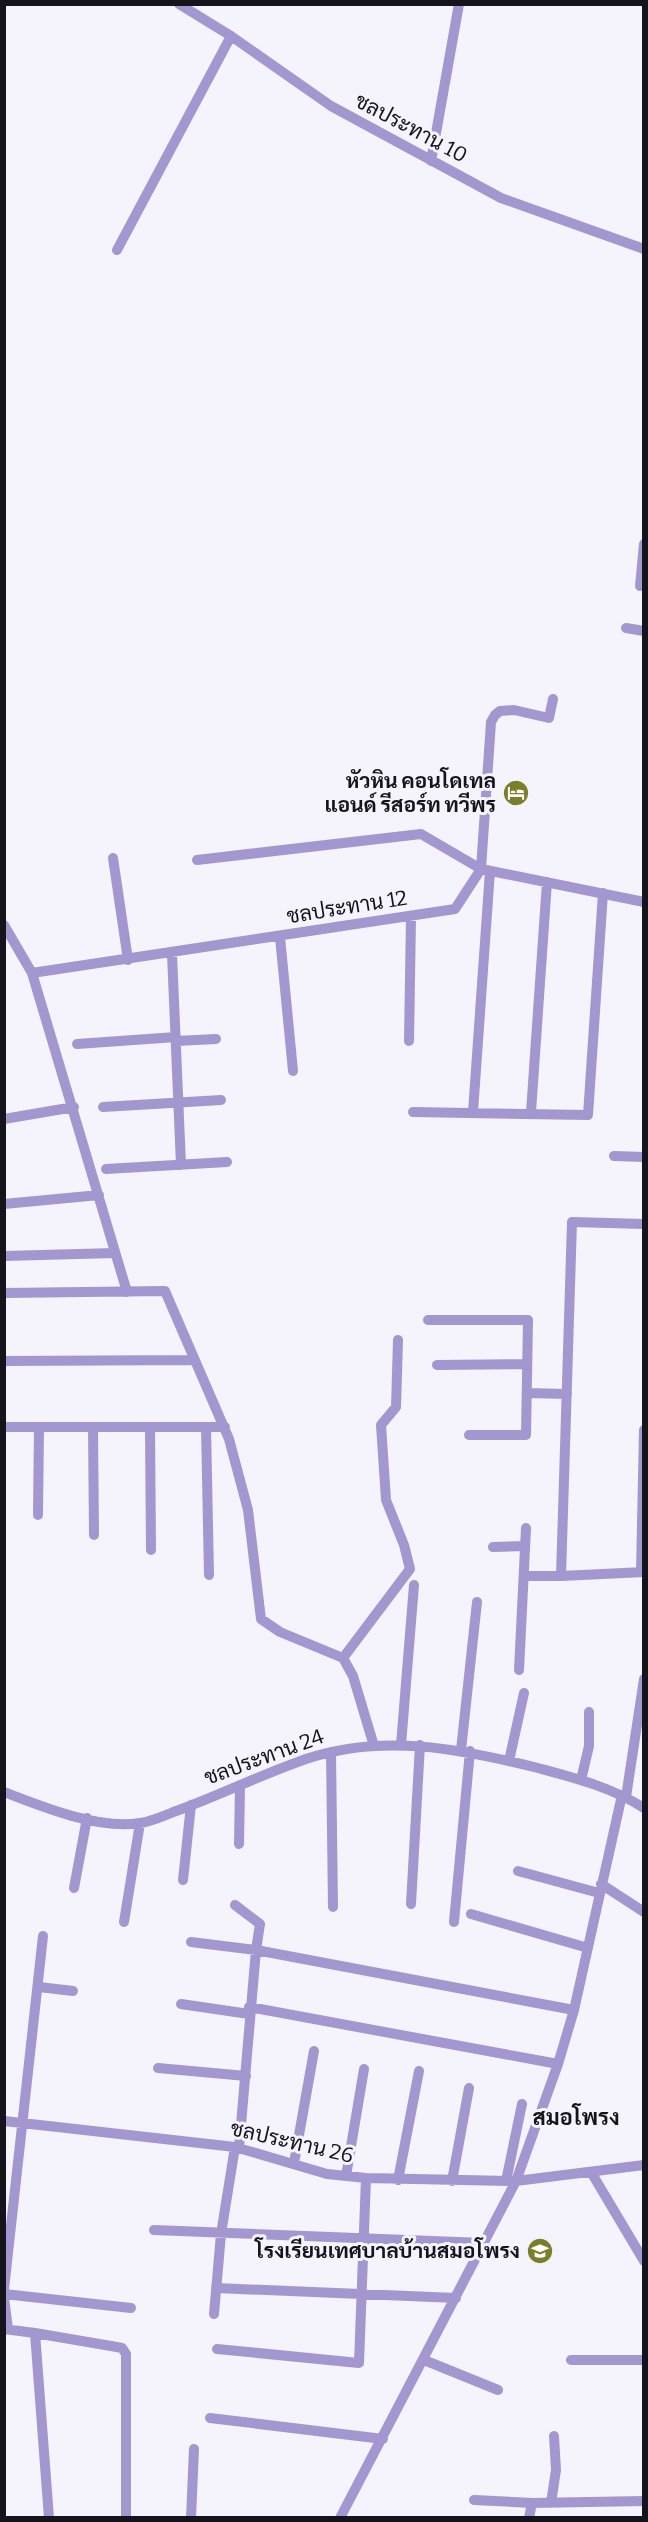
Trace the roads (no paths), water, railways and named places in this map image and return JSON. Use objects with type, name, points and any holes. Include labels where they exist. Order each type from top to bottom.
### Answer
[{"type":"street","name":"ชลประทาน 10","points":[[179,4],[231,36],[331,106],[501,198],[644,249]]},
{"type":"street","points":[[431,161],[459,4]]},
{"type":"street","points":[[117,250],[231,36]]},
{"type":"street","points":[[640,586],[644,544]]},
{"type":"street","points":[[626,628],[644,631]]},
{"type":"street","points":[[473,1112],[491,722],[495,715],[508,710],[549,718],[552,699]]},
{"type":"street","points":[[196,860],[421,834],[485,870],[644,902]]},
{"type":"street","points":[[113,858],[128,960]]},
{"type":"street","name":"ชลประทาน 12","points":[[32,973],[280,938],[455,909],[485,870]]},
{"type":"street","points":[[531,1112],[547,882]]},
{"type":"street","points":[[413,1112],[531,1112],[588,1115],[603,893]]},
{"type":"street","points":[[409,1041],[411,917]]},
{"type":"street","points":[[4,925],[32,973],[74,1107],[127,1292]]},
{"type":"street","points":[[280,938],[293,1071]]},
{"type":"street","points":[[172,954],[181,1165]]},
{"type":"street","points":[[76,1044],[216,1039]]},
{"type":"street","points":[[104,1107],[221,1100]]},
{"type":"street","points":[[4,1119],[74,1107]]},
{"type":"street","points":[[614,1156],[644,1157]]},
{"type":"street","points":[[106,1169],[227,1162]]},
{"type":"street","points":[[4,1204],[99,1195]]},
{"type":"street","points":[[561,1576],[572,1222],[644,1224]]},
{"type":"street","points":[[4,1256],[115,1253]]},
{"type":"street","points":[[4,1293],[165,1291],[225,1427],[248,1510],[261,1619],[280,1632],[343,1658],[353,1676],[374,1746]]},
{"type":"street","points":[[428,1320],[528,1320],[526,1435],[470,1435]]},
{"type":"street","points":[[343,1658],[410,1569],[404,1545],[386,1500],[381,1425],[396,1407],[398,1340]]},
{"type":"street","points":[[4,1361],[194,1360]]},
{"type":"street","points":[[437,1365],[527,1364]]},
{"type":"street","points":[[527,1393],[567,1394]]},
{"type":"street","points":[[4,1427],[225,1427]]},
{"type":"street","points":[[38,1515],[39,1427]]},
{"type":"street","points":[[93,1427],[94,1535]]},
{"type":"street","points":[[150,1427],[151,1550]]},
{"type":"street","points":[[206,1427],[209,1575]]},
{"type":"street","points":[[525,1576],[642,1572],[644,1430]]},
{"type":"street","points":[[519,1670],[526,1528]]},
{"type":"street","points":[[493,1547],[525,1546]]},
{"type":"street","points":[[402,1745],[414,1585]]},
{"type":"street","points":[[454,1922],[477,1602]]},
{"type":"street","points":[[340,2517],[383,2439],[483,2243],[511,2181],[558,2064],[574,2010],[600,1889],[624,1796],[644,1679]]},
{"type":"street","points":[[509,1761],[524,1693]]},
{"type":"street","points":[[581,1780],[589,1746],[590,1712]]},
{"type":"street","points":[[411,1904],[420,1745]]},
{"type":"street","name":"ชลประทาน 24","points":[[4,1792],[41,1807],[106,1823],[140,1823],[331,1752],[374,1746],[420,1745],[466,1750],[581,1780],[624,1796],[644,1808]]},
{"type":"street","points":[[331,1752],[333,1907]]},
{"type":"street","points":[[239,1844],[240,1785]]},
{"type":"street","points":[[183,1880],[192,1805]]},
{"type":"street","points":[[74,1888],[87,1818]]},
{"type":"street","points":[[124,1922],[140,1823]]},
{"type":"street","points":[[518,1871],[600,1889],[644,1912]]},
{"type":"street","points":[[214,2314],[221,2234],[237,2148],[246,2076],[249,2011],[260,1924],[235,1905]]},
{"type":"street","points":[[471,1914],[588,1948]]},
{"type":"street","points":[[4,2289],[8,2212],[23,2123],[43,1936]]},
{"type":"street","points":[[191,1942],[256,1950],[574,2010]]},
{"type":"street","points":[[39,1987],[73,1991]]},
{"type":"street","points":[[181,2004],[249,2011],[558,2064]]},
{"type":"street","points":[[294,2163],[314,2051]]},
{"type":"street","points":[[158,2068],[246,2076]]},
{"type":"street","points":[[346,2176],[364,2069]]},
{"type":"street","points":[[398,2180],[419,2071]]},
{"type":"street","points":[[452,2181],[469,2088]]},
{"type":"street","points":[[511,2181],[522,2104]]},
{"type":"street","name":"ชลประทาน 26","points":[[4,2121],[237,2148],[327,2174],[366,2178],[511,2181],[644,2164]]},
{"type":"street","points":[[591,2172],[644,2261]]},
{"type":"street","points":[[217,2349],[359,2363],[366,2178]]},
{"type":"street","points":[[154,2230],[483,2243]]},
{"type":"street","points":[[216,2288],[456,2298]]},
{"type":"street","points":[[126,2517],[126,2354],[122,2348],[6,2329],[4,2296],[131,2308]]},
{"type":"street","points":[[35,2333],[49,2517]]},
{"type":"street","points":[[424,2360],[498,2390]]},
{"type":"street","points":[[571,2360],[644,2360]]},
{"type":"street","points":[[210,2418],[383,2439]]},
{"type":"street","points":[[551,2503],[556,2470],[555,2436]]},
{"type":"street","points":[[191,2517],[194,2449]]},
{"type":"street","points":[[474,2500],[532,2503],[644,2501]]},
{"type":"street","points":[[529,2517],[532,2503]]},
{"type":"place","name":"หัวหิน คอนโดเทล แอนด์ รีสอร์ท ทวีพร","points":[[516,793]]},
{"type":"place","name":"โรงเรียนเทศบาลบ้านสมอโพรง","points":[[540,2251]]},
{"type":"district","name":"สมอโพรง","points":[[576,2117]]}]
